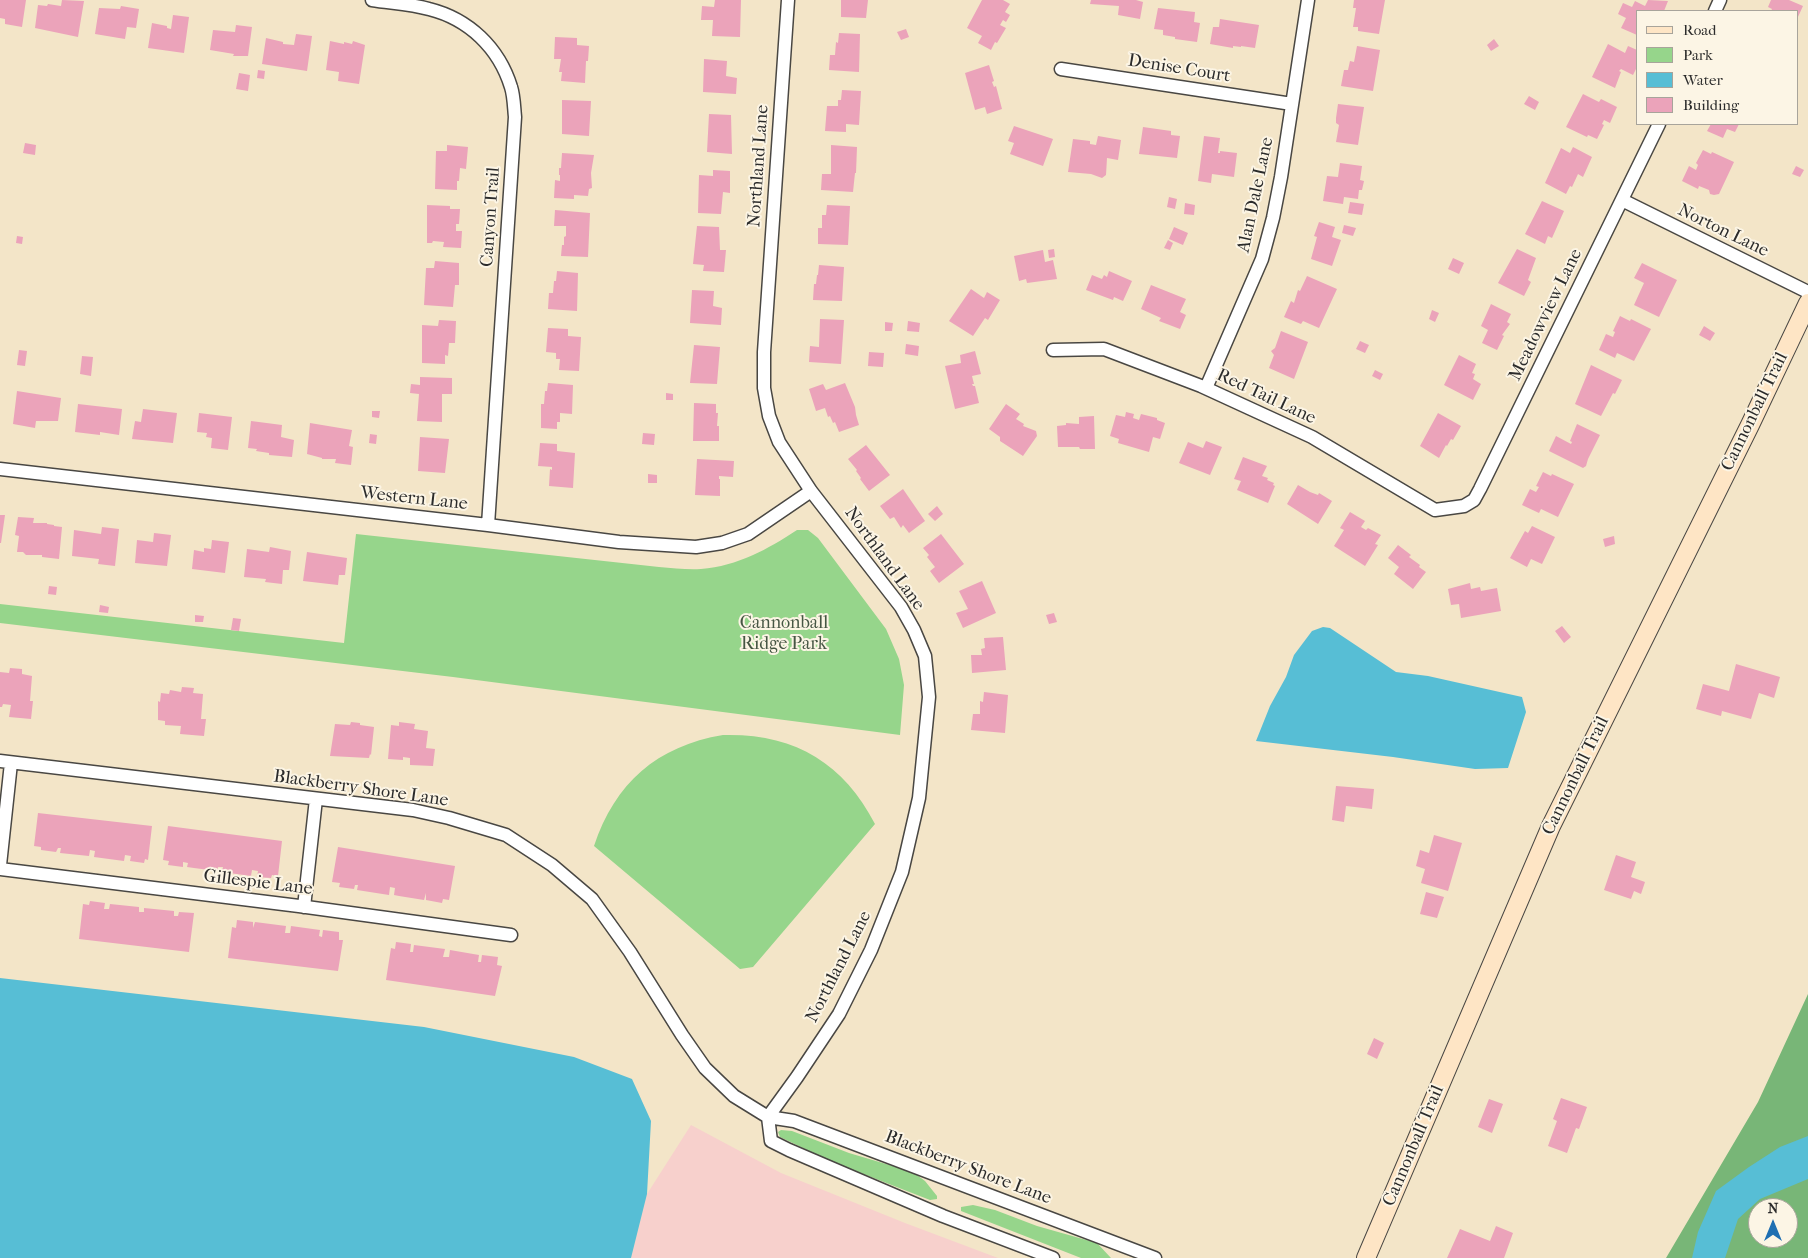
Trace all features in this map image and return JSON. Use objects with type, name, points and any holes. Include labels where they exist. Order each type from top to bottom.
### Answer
[{"type":"main road","name":"Cannonball Trail","points":[[1366,1258],[1551,826],[1750,425],[1808,303]]},
{"type":"street","name":"Canyon Trail","points":[[372,0],[429,8],[465,24],[476,32],[500,60],[512,88],[515,117],[488,525]]},
{"type":"street","name":"Northland Lane","points":[[768,1117],[839,1014],[871,950],[902,872],[919,798],[929,697],[924,656],[914,630],[901,607],[811,491],[780,442],[769,416],[764,388],[766,335],[788,0]]},
{"type":"street","name":"Alan Dale Lane","points":[[1206,388],[1262,259],[1273,218],[1308,0]]},
{"type":"street","name":"Denise Court","points":[[1062,68],[1292,104]]},
{"type":"street","name":"Meadowview Lane","points":[[1452,509],[1464,506],[1474,500],[1659,125]]},
{"type":"street","name":"Norton Lane","points":[[1622,200],[1808,292]]},
{"type":"street","name":"Red Tail Lane","points":[[1053,350],[1104,349],[1206,388],[1312,437],[1435,510],[1452,509]]},
{"type":"street","name":"Western Lane","points":[[0,469],[488,525],[619,542],[696,547],[722,543],[748,534],[811,491]]},
{"type":"street","name":"Blackberry Shore Lane","points":[[6,762],[397,808],[449,818],[506,836],[552,865],[592,899],[630,952],[705,1068],[734,1096],[768,1117],[794,1120],[1137,1255],[1155,1258]]},
{"type":"street","points":[[0,867],[6,762]]},
{"type":"street","points":[[304,907],[316,799]]},
{"type":"street","name":"Gillespie Lane","points":[[0,867],[511,935]]},
{"type":"street","points":[[768,1117],[771,1141],[789,1150],[944,1216],[1053,1258]]},
{"type":"shaded area","points":[[691,1125],[781,1173],[998,1258],[631,1258],[647,1194]]},
{"type":"green space","name":"Cannonball Ridge Park","points":[[797,530],[808,530],[818,538],[886,629],[899,659],[904,685],[900,735],[453,677],[0,623],[0,604],[344,643],[356,534],[659,567],[696,569],[728,564],[752,556]]},
{"type":"green space","points":[[723,735],[772,739],[793,746],[813,756],[831,768],[848,784],[862,802],[875,824],[753,967],[740,969],[594,846],[614,804],[627,786],[642,771],[659,758],[678,748],[699,740]]},
{"type":"green space","points":[[1808,994],[1808,1258],[1666,1258],[1758,1102]]},
{"type":"green space","points":[[781,1130],[792,1131],[849,1153],[913,1172],[925,1181],[937,1196],[937,1199],[930,1200],[830,1161],[780,1137],[778,1132]]},
{"type":"green space","points":[[973,1205],[995,1210],[1037,1226],[1097,1243],[1111,1258],[1081,1258],[961,1211],[961,1207]]},
{"type":"water","points":[[1323,627],[1330,628],[1396,672],[1428,676],[1522,697],[1526,712],[1508,768],[1475,769],[1393,757],[1256,741],[1270,706],[1286,677],[1294,655],[1312,631]]},
{"type":"water","points":[[0,978],[424,1027],[574,1057],[632,1079],[651,1121],[647,1194],[631,1258],[0,1258]]},
{"type":"water","points":[[1808,1136],[1808,1179],[1762,1198],[1748,1198],[1748,1210],[1738,1219],[1725,1258],[1692,1258],[1698,1232],[1716,1191],[1780,1147]]},
{"type":"building","points":[[0,0],[26,0],[22,27],[5,24],[5,19],[0,18]]},
{"type":"building","points":[[62,0],[84,1],[78,37],[35,28],[38,5],[61,6]]},
{"type":"building","points":[[715,0],[741,0],[740,37],[712,36],[713,20],[701,20],[702,6],[714,7]]},
{"type":"building","points":[[841,0],[868,0],[866,18],[841,17]]},
{"type":"building","points":[[982,0],[1003,0],[1010,4],[1005,12],[1010,15],[1006,22],[1003,20],[1000,25],[1006,28],[991,50],[978,43],[982,36],[967,28]]},
{"type":"building","points":[[1091,0],[1136,0],[1143,2],[1140,19],[1118,15],[1119,6],[1090,4]]},
{"type":"building","points":[[1354,0],[1385,0],[1379,34],[1358,31],[1358,27],[1353,27],[1356,8],[1353,8]]},
{"type":"building","points":[[1648,0],[1668,1],[1664,10],[1636,10],[1636,35],[1621,28],[1626,18],[1618,14],[1623,3],[1632,7],[1635,1],[1645,6]]},
{"type":"building","points":[[1771,0],[1789,0],[1803,6],[1798,17],[1798,10],[1772,10],[1768,7]]},
{"type":"building","points":[[121,6],[139,9],[136,28],[127,27],[125,39],[95,34],[99,8],[120,9]]},
{"type":"building","points":[[1158,8],[1195,12],[1194,22],[1200,23],[1197,42],[1175,39],[1175,37],[1163,35],[1163,30],[1154,29]]},
{"type":"building","points":[[173,15],[189,17],[184,53],[148,48],[152,23],[167,26],[167,28],[171,29]]},
{"type":"building","points":[[1220,19],[1259,25],[1255,48],[1233,46],[1233,48],[1210,44],[1213,27],[1219,27]]},
{"type":"building","points":[[236,25],[252,27],[248,56],[233,56],[234,54],[210,50],[213,30],[235,32]]},
{"type":"building","points":[[906,29],[909,37],[901,40],[897,32]]},
{"type":"building","points":[[839,33],[860,34],[859,72],[829,70],[830,55],[835,55]]},
{"type":"building","points":[[296,34],[312,36],[307,71],[262,64],[266,38],[283,42],[283,44],[294,45]]},
{"type":"building","points":[[555,37],[577,38],[577,45],[589,46],[585,83],[561,81],[562,72],[559,72],[561,59],[554,59]]},
{"type":"building","points":[[1494,39],[1499,46],[1491,51],[1487,45]]},
{"type":"building","points":[[330,41],[352,44],[353,41],[365,45],[359,84],[338,81],[339,72],[326,70]]},
{"type":"building","points":[[1608,44],[1625,53],[1628,46],[1636,50],[1636,69],[1633,75],[1621,69],[1615,88],[1592,77]]},
{"type":"building","points":[[1357,46],[1380,50],[1373,91],[1341,86],[1344,70],[1348,70],[1350,61],[1354,62]]},
{"type":"building","points":[[704,59],[727,61],[726,76],[737,78],[736,94],[703,92]]},
{"type":"building","points":[[989,65],[994,81],[992,82],[994,87],[996,86],[1002,109],[987,114],[985,107],[975,110],[965,73]]},
{"type":"building","points":[[258,70],[265,71],[264,79],[257,78]]},
{"type":"building","points":[[239,73],[250,75],[248,91],[236,89]]},
{"type":"building","points":[[842,90],[861,91],[859,125],[846,124],[846,132],[825,131],[827,106],[838,106]]},
{"type":"building","points":[[1583,94],[1599,102],[1601,99],[1617,107],[1610,123],[1604,120],[1602,124],[1604,125],[1597,139],[1588,135],[1587,137],[1566,127]]},
{"type":"building","points":[[1529,96],[1539,102],[1535,110],[1524,104]]},
{"type":"building","points":[[562,100],[591,101],[589,136],[562,134]]},
{"type":"building","points":[[1338,104],[1364,107],[1358,145],[1336,142],[1339,125],[1336,123]]},
{"type":"building","points":[[709,114],[731,115],[732,154],[707,152]]},
{"type":"building","points":[[1710,125],[1738,125],[1735,132],[1727,129],[1723,138],[1707,131]]},
{"type":"building","points":[[1014,126],[1053,139],[1043,166],[1010,154],[1014,143],[1008,141]]},
{"type":"building","points":[[1143,127],[1171,131],[1171,135],[1180,136],[1177,158],[1139,154]]},
{"type":"building","points":[[1098,136],[1121,140],[1118,160],[1107,158],[1106,175],[1102,178],[1091,174],[1068,172],[1073,139],[1090,141],[1090,144],[1096,145]]},
{"type":"building","points":[[1204,136],[1220,138],[1218,153],[1220,151],[1237,153],[1234,177],[1212,174],[1211,183],[1198,181]]},
{"type":"building","points":[[25,143],[36,145],[35,155],[23,153]]},
{"type":"building","points":[[447,145],[468,147],[466,169],[460,168],[457,190],[435,189],[436,151],[447,151]]},
{"type":"building","points":[[831,145],[857,147],[853,192],[821,190],[822,174],[831,174]]},
{"type":"building","points":[[1573,147],[1592,157],[1583,177],[1578,174],[1572,187],[1570,186],[1566,194],[1545,183],[1561,148],[1570,153]]},
{"type":"building","points":[[1703,150],[1734,162],[1719,194],[1710,194],[1709,190],[1699,186],[1698,189],[1682,181],[1689,166],[1696,170],[1698,165],[1696,163]]},
{"type":"building","points":[[562,153],[594,155],[591,173],[592,188],[589,189],[588,196],[574,195],[574,199],[554,198],[555,180],[560,181],[559,168],[561,168]]},
{"type":"building","points":[[1340,163],[1362,166],[1360,180],[1364,181],[1362,190],[1359,190],[1358,199],[1344,197],[1343,204],[1323,201],[1327,176],[1338,177]]},
{"type":"building","points":[[1796,166],[1804,170],[1800,177],[1792,174]]},
{"type":"building","points":[[713,170],[730,171],[730,193],[723,192],[721,214],[698,213],[699,175],[713,176]]},
{"type":"building","points":[[1169,197],[1177,199],[1175,209],[1167,207]]},
{"type":"building","points":[[1542,201],[1564,211],[1552,238],[1548,236],[1545,244],[1525,234]]},
{"type":"building","points":[[1350,202],[1364,204],[1362,215],[1348,213]]},
{"type":"building","points":[[1185,203],[1195,205],[1194,215],[1184,214]]},
{"type":"building","points":[[427,205],[450,206],[450,209],[460,209],[459,224],[456,224],[456,231],[462,231],[461,248],[443,247],[444,242],[433,241],[432,243],[427,243]]},
{"type":"building","points":[[827,205],[850,206],[848,245],[818,244],[818,228],[822,228],[822,215],[826,215]]},
{"type":"building","points":[[555,210],[590,213],[588,257],[561,256],[564,237],[566,236],[566,226],[554,226]]},
{"type":"building","points":[[1319,222],[1335,227],[1332,237],[1341,240],[1332,266],[1311,259],[1317,237],[1314,236]]},
{"type":"building","points":[[1344,225],[1356,228],[1353,236],[1342,233]]},
{"type":"building","points":[[697,226],[719,227],[720,250],[726,250],[724,272],[703,271],[704,265],[693,264]]},
{"type":"building","points":[[1174,227],[1188,233],[1183,245],[1169,239]]},
{"type":"building","points":[[17,236],[23,237],[22,244],[16,243]]},
{"type":"building","points":[[1168,240],[1173,243],[1170,250],[1164,248]]},
{"type":"building","points":[[1054,249],[1055,257],[1049,258],[1048,250]]},
{"type":"building","points":[[1517,249],[1536,258],[1528,280],[1531,282],[1524,296],[1498,283]]},
{"type":"building","points":[[1043,250],[1045,262],[1053,260],[1057,279],[1027,283],[1026,279],[1019,281],[1014,256]]},
{"type":"building","points":[[1453,258],[1464,263],[1459,274],[1448,269]]},
{"type":"building","points":[[435,261],[459,263],[459,285],[455,285],[453,307],[424,305],[426,268],[434,268]]},
{"type":"building","points":[[1642,263],[1677,280],[1659,317],[1634,305],[1644,283],[1634,278]]},
{"type":"building","points":[[819,265],[844,267],[842,301],[813,300],[814,284],[816,284]]},
{"type":"building","points":[[557,271],[578,273],[577,311],[548,309],[549,293],[553,293]]},
{"type":"building","points":[[1109,271],[1132,281],[1123,301],[1114,297],[1113,300],[1086,290],[1092,275],[1102,279],[1104,275],[1107,277]]},
{"type":"building","points":[[1307,276],[1337,289],[1319,328],[1303,321],[1301,324],[1284,317],[1291,301],[1294,303],[1298,290],[1300,291]]},
{"type":"building","points":[[1151,285],[1186,299],[1180,312],[1186,315],[1180,329],[1159,321],[1161,318],[1141,309]]},
{"type":"building","points":[[971,289],[984,298],[987,292],[1000,300],[988,320],[985,318],[973,336],[949,321]]},
{"type":"building","points":[[692,290],[714,291],[713,306],[722,308],[721,325],[690,323]]},
{"type":"building","points":[[1491,304],[1511,314],[1507,322],[1510,324],[1502,335],[1504,336],[1497,350],[1482,343],[1488,330],[1481,326]]},
{"type":"building","points":[[1432,310],[1439,313],[1435,322],[1429,319]]},
{"type":"building","points":[[1620,316],[1651,329],[1634,361],[1617,353],[1615,358],[1599,350],[1606,334],[1613,337],[1615,332],[1613,331]]},
{"type":"building","points":[[820,319],[844,320],[841,364],[809,362],[810,346],[819,347]]},
{"type":"building","points":[[439,320],[456,321],[455,343],[449,343],[448,356],[445,355],[445,364],[422,363],[422,325],[438,326]]},
{"type":"building","points":[[908,321],[920,323],[919,332],[907,331]]},
{"type":"building","points":[[885,322],[893,323],[892,331],[885,331]]},
{"type":"building","points":[[1704,326],[1715,333],[1710,341],[1699,335]]},
{"type":"building","points":[[548,328],[568,329],[568,336],[581,337],[579,371],[559,370],[560,359],[556,359],[556,353],[546,352]]},
{"type":"building","points":[[1281,331],[1308,342],[1294,379],[1269,368],[1274,355],[1271,351],[1275,348]]},
{"type":"building","points":[[1360,341],[1369,345],[1365,353],[1356,349]]},
{"type":"building","points":[[906,344],[919,346],[918,356],[905,354]]},
{"type":"building","points":[[694,345],[720,347],[717,384],[690,383]]},
{"type":"building","points":[[19,350],[27,351],[25,366],[17,365]]},
{"type":"building","points":[[975,351],[981,374],[972,376],[974,384],[972,384],[975,386],[979,403],[955,409],[945,366],[961,363],[960,355]]},
{"type":"building","points":[[869,352],[884,353],[883,367],[868,366]]},
{"type":"building","points":[[1459,355],[1476,364],[1472,373],[1475,374],[1473,379],[1481,384],[1473,400],[1444,385]]},
{"type":"building","points":[[82,356],[93,357],[91,376],[80,374]]},
{"type":"building","points":[[1591,365],[1622,380],[1601,416],[1575,404]]},
{"type":"building","points":[[1375,370],[1383,374],[1380,380],[1372,376]]},
{"type":"building","points":[[420,377],[452,378],[452,394],[442,394],[442,422],[417,421],[419,394],[410,393],[411,384],[420,385]]},
{"type":"building","points":[[548,383],[573,385],[572,414],[560,413],[560,422],[557,422],[557,429],[541,428],[541,404],[544,404]]},
{"type":"building","points":[[845,383],[855,407],[859,425],[839,432],[835,422],[833,423],[830,416],[828,417],[825,408],[816,411],[809,389],[823,384],[826,390]]},
{"type":"building","points":[[17,391],[61,398],[58,421],[36,421],[35,428],[13,424]]},
{"type":"building","points":[[666,393],[673,394],[673,400],[666,400]]},
{"type":"building","points":[[694,403],[716,404],[719,441],[693,441]]},
{"type":"building","points":[[78,404],[122,409],[119,435],[100,432],[100,435],[75,432]]},
{"type":"building","points":[[1006,404],[1020,414],[1016,419],[1024,424],[1023,426],[1036,431],[1037,436],[1023,456],[1000,441],[1000,437],[989,429]]},
{"type":"building","points":[[143,409],[177,413],[173,443],[132,439],[135,421],[141,422]]},
{"type":"building","points":[[372,411],[380,411],[379,418],[372,417]]},
{"type":"building","points":[[1126,412],[1134,414],[1133,418],[1139,420],[1141,414],[1157,418],[1157,420],[1165,423],[1160,439],[1153,437],[1149,452],[1118,443],[1119,439],[1110,436],[1116,415],[1125,417]]},
{"type":"building","points":[[199,413],[232,417],[228,450],[211,448],[212,438],[206,437],[207,433],[197,432]]},
{"type":"building","points":[[1438,413],[1461,426],[1453,440],[1451,439],[1446,445],[1439,458],[1420,446]]},
{"type":"building","points":[[1094,416],[1095,449],[1058,447],[1057,426],[1066,425],[1066,423],[1079,424],[1079,417]]},
{"type":"building","points":[[251,421],[282,425],[281,437],[294,440],[292,457],[269,455],[269,453],[256,451],[257,449],[248,448]]},
{"type":"building","points":[[310,423],[352,430],[349,446],[353,447],[351,465],[335,463],[336,459],[322,459],[307,454]]},
{"type":"building","points":[[1577,424],[1600,435],[1586,466],[1583,468],[1549,451],[1556,436],[1571,444],[1572,442],[1570,441]]},
{"type":"building","points":[[643,433],[655,434],[654,445],[642,444]]},
{"type":"building","points":[[370,434],[377,435],[376,444],[369,443]]},
{"type":"building","points":[[420,437],[449,439],[445,473],[418,471]]},
{"type":"building","points":[[1206,441],[1222,447],[1210,475],[1179,463],[1188,442],[1203,448]]},
{"type":"building","points":[[540,443],[557,444],[557,451],[575,453],[573,488],[549,486],[550,469],[552,470],[552,467],[538,466]]},
{"type":"building","points":[[866,445],[890,475],[869,491],[848,459]]},
{"type":"building","points":[[1243,457],[1267,466],[1262,476],[1268,478],[1267,480],[1274,483],[1273,485],[1275,486],[1268,503],[1237,490],[1241,481],[1234,479]]},
{"type":"building","points":[[697,459],[734,461],[733,477],[719,476],[720,496],[695,495]]},
{"type":"building","points":[[1543,472],[1574,484],[1558,517],[1541,509],[1539,513],[1522,505],[1530,489],[1536,492],[1539,487],[1536,486]]},
{"type":"building","points":[[648,474],[657,475],[657,483],[648,483]]},
{"type":"building","points":[[1298,485],[1310,492],[1318,495],[1319,493],[1332,501],[1318,524],[1287,504]]},
{"type":"building","points":[[903,489],[925,521],[909,533],[903,525],[901,528],[894,517],[890,519],[880,506]]},
{"type":"building","points":[[937,506],[943,514],[935,521],[928,514]]},
{"type":"building","points":[[1350,512],[1365,521],[1361,527],[1366,530],[1368,528],[1381,535],[1375,544],[1378,545],[1365,566],[1334,546],[1344,530],[1340,528]]},
{"type":"building","points":[[0,515],[5,515],[1,543],[0,543]]},
{"type":"building","points":[[18,517],[34,518],[33,523],[47,523],[62,527],[59,559],[17,552],[19,536],[15,535]]},
{"type":"building","points":[[1532,526],[1555,537],[1542,564],[1531,559],[1527,567],[1510,558],[1525,531],[1528,533]]},
{"type":"building","points":[[102,527],[119,529],[115,566],[98,564],[99,559],[72,556],[74,530],[101,534]]},
{"type":"building","points":[[154,533],[171,535],[167,566],[135,563],[137,540],[153,542]]},
{"type":"building","points":[[941,534],[964,564],[939,583],[930,571],[935,567],[923,548]]},
{"type":"building","points":[[1614,536],[1615,544],[1605,547],[1603,539]]},
{"type":"building","points":[[212,540],[229,542],[225,573],[192,569],[194,550],[204,552],[204,548],[211,549]]},
{"type":"building","points":[[1398,545],[1411,555],[1409,557],[1426,572],[1413,589],[1394,574],[1399,567],[1388,558]]},
{"type":"building","points":[[270,547],[291,551],[289,570],[283,570],[282,584],[265,582],[266,579],[244,577],[247,549],[269,552]]},
{"type":"building","points":[[307,552],[347,558],[345,575],[339,575],[338,585],[303,581]]},
{"type":"building","points":[[982,581],[996,613],[963,628],[956,613],[968,609],[959,591]]},
{"type":"building","points":[[1470,583],[1471,589],[1480,587],[1481,591],[1497,588],[1501,611],[1461,618],[1459,604],[1451,605],[1448,589]]},
{"type":"building","points":[[49,586],[57,587],[56,595],[48,594]]},
{"type":"building","points":[[100,605],[109,607],[108,613],[99,612]]},
{"type":"building","points":[[1054,613],[1057,622],[1049,624],[1046,615]]},
{"type":"building","points":[[195,615],[204,616],[203,622],[195,622]]},
{"type":"building","points":[[233,618],[241,619],[239,631],[231,630]]},
{"type":"building","points":[[1562,626],[1571,637],[1564,643],[1555,631]]},
{"type":"building","points":[[1003,637],[1006,670],[972,673],[971,655],[982,655],[981,649],[985,648],[984,638]]},
{"type":"building","points":[[1736,664],[1780,677],[1774,698],[1759,693],[1751,719],[1722,711],[1721,716],[1696,709],[1703,684],[1729,691]]},
{"type":"building","points":[[10,668],[22,669],[22,674],[32,676],[30,701],[33,701],[31,719],[9,717],[11,705],[3,704],[0,707],[0,672],[9,673]]},
{"type":"building","points":[[182,687],[194,688],[193,693],[203,694],[201,719],[206,719],[204,736],[180,734],[181,726],[165,725],[165,721],[158,720],[158,701],[160,702],[161,693],[169,694],[170,690],[181,692]]},
{"type":"building","points":[[984,692],[1008,695],[1005,733],[971,730],[973,714],[980,714],[980,701],[983,702]]},
{"type":"building","points":[[351,722],[374,727],[369,758],[330,756],[335,724],[350,725]]},
{"type":"building","points":[[399,722],[415,724],[414,729],[428,731],[426,748],[435,749],[433,766],[410,765],[410,758],[403,757],[403,760],[388,759],[391,725],[399,726]]},
{"type":"building","points":[[1336,786],[1374,789],[1372,809],[1346,806],[1344,822],[1332,820]]},
{"type":"building","points":[[38,813],[152,826],[148,860],[145,859],[144,863],[130,861],[131,856],[125,855],[124,861],[94,857],[95,851],[90,850],[89,856],[60,853],[61,848],[58,848],[56,852],[41,850],[41,847],[34,846]]},
{"type":"building","points":[[168,826],[282,841],[278,876],[272,875],[271,878],[257,877],[258,871],[252,870],[251,876],[222,872],[223,867],[218,867],[217,871],[187,867],[188,863],[183,862],[183,867],[168,865],[169,861],[163,860]]},
{"type":"building","points":[[1434,835],[1462,843],[1448,891],[1421,883],[1425,869],[1416,866],[1420,850],[1429,853]]},
{"type":"building","points":[[338,847],[455,866],[449,900],[443,899],[442,903],[426,900],[426,893],[424,900],[394,895],[395,888],[390,887],[389,895],[357,890],[358,885],[355,885],[354,889],[339,887],[340,883],[332,882]]},
{"type":"building","points":[[1616,855],[1636,862],[1631,877],[1645,882],[1641,894],[1634,891],[1631,899],[1604,890]]},
{"type":"building","points":[[1426,892],[1444,897],[1437,918],[1420,914]]},
{"type":"building","points":[[90,901],[105,903],[104,909],[109,909],[110,904],[139,907],[139,912],[144,912],[144,908],[174,911],[174,916],[178,916],[179,912],[194,913],[189,952],[79,939],[83,904],[89,905]]},
{"type":"building","points":[[237,920],[253,922],[253,928],[255,922],[286,926],[285,933],[290,933],[291,926],[320,930],[319,936],[322,937],[323,930],[339,932],[339,940],[343,940],[338,971],[228,958],[232,927],[236,928]]},
{"type":"building","points":[[396,942],[411,944],[410,952],[413,952],[414,945],[445,949],[443,957],[449,957],[450,950],[479,955],[478,962],[481,962],[482,955],[498,957],[497,965],[502,966],[495,996],[386,980],[391,948],[395,949]]},
{"type":"building","points":[[1374,1038],[1384,1043],[1377,1059],[1367,1054]]},
{"type":"building","points":[[1561,1098],[1587,1107],[1579,1129],[1576,1128],[1567,1153],[1548,1146],[1557,1121],[1553,1119]]},
{"type":"building","points":[[1489,1099],[1503,1104],[1492,1133],[1478,1127]]},
{"type":"building","points":[[1496,1226],[1513,1233],[1504,1258],[1447,1258],[1460,1229],[1490,1241]]}]
